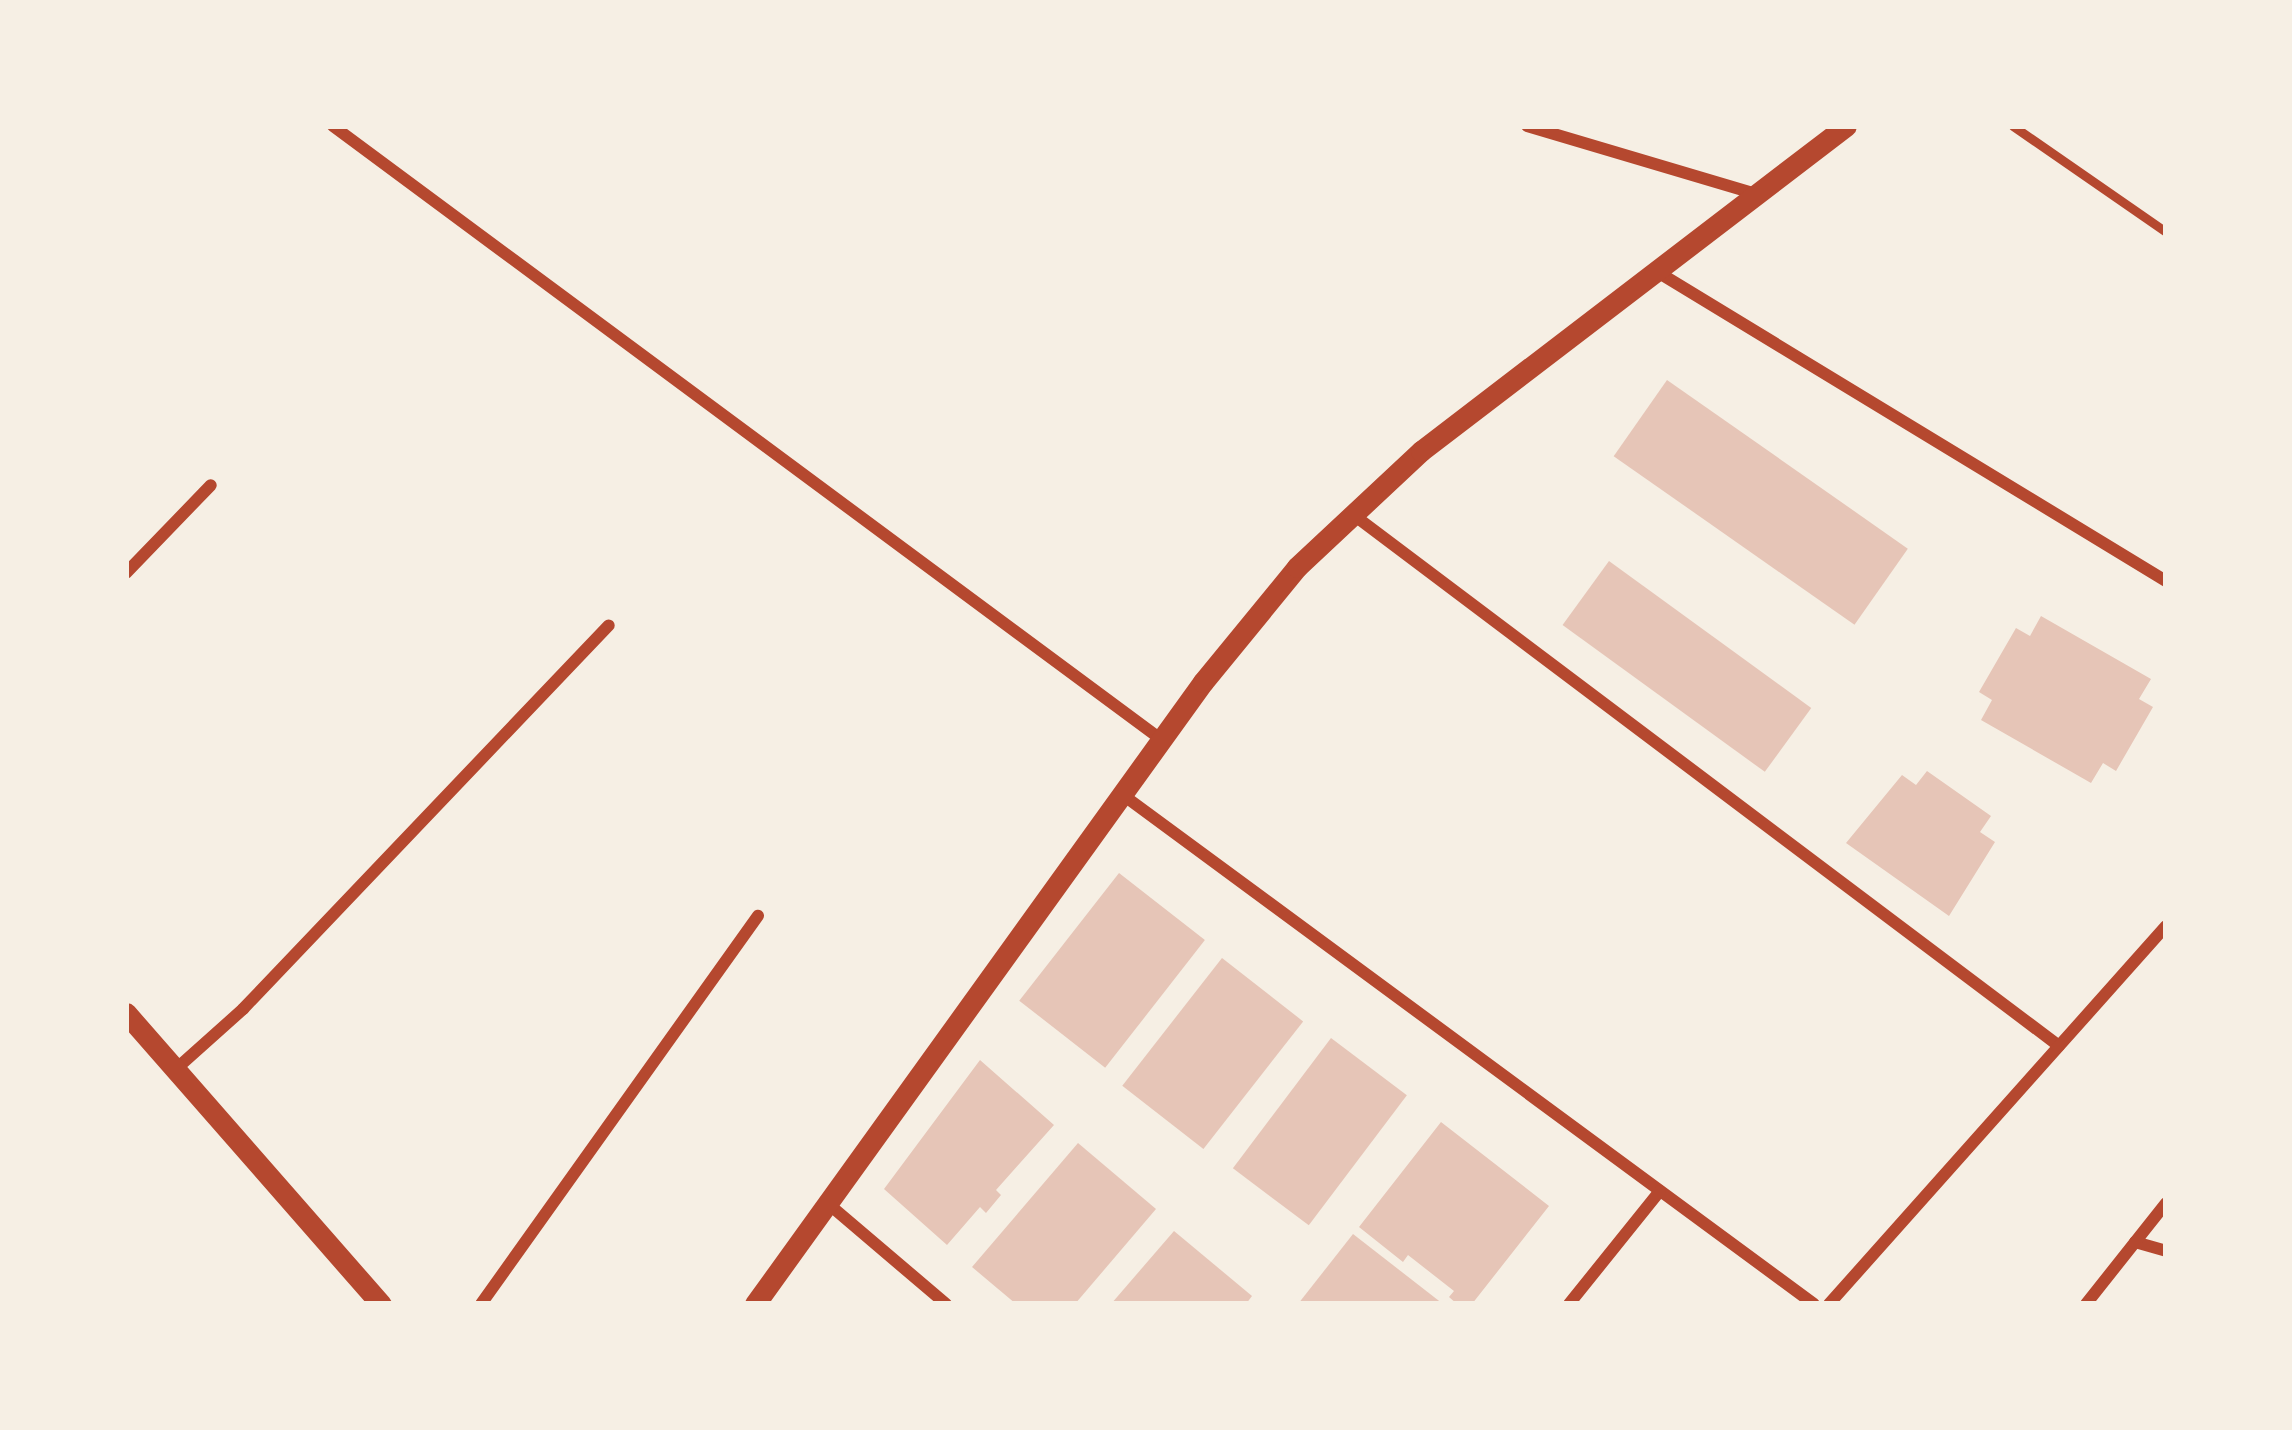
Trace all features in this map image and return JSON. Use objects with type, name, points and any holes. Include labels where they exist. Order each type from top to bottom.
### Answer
[{"type":"street","points":[[333,126],[1162,740]]},
{"type":"street","points":[[1527,126],[1757,194]]},
{"type":"street","points":[[755,1304],[825,1201],[1248,624],[1351,513],[1846,126]]},
{"type":"street","points":[[1656,271],[2166,581]]},
{"type":"street","points":[[126,573],[211,485]]},
{"type":"street","points":[[1351,513],[2059,1046]]},
{"type":"street","points":[[176,1069],[243,1009],[609,625]]},
{"type":"street","points":[[1123,795],[1814,1304]]},
{"type":"street","points":[[481,1304],[758,916]]},
{"type":"street","points":[[1829,1304],[2166,926]]},
{"type":"street","points":[[126,1013],[381,1304]]},
{"type":"street","points":[[1569,1304],[1660,1191]]},
{"type":"street","points":[[825,1201],[946,1304]]},
{"type":"street","points":[[2086,1304],[2166,1203]]},
{"type":"street","points":[[2135,1242],[2166,1251]]},
{"type":"lane","points":[[2013,126],[2166,232]]},
{"type":"building","points":[[1667,380],[1908,549],[1854,625],[1614,456]]},
{"type":"building","points":[[1609,561],[1811,708],[1765,772],[1563,625]]},
{"type":"building","points":[[2041,616],[2151,679],[2139,699],[2153,707],[2116,771],[2103,763],[2091,783],[1981,720],[1992,700],[1979,692],[2016,628],[2030,636]]},
{"type":"building","points":[[1927,771],[1991,816],[1980,832],[1995,842],[1949,916],[1846,843],[1902,775],[1916,785]]},
{"type":"building","points":[[1119,873],[1205,940],[1105,1068],[1019,1001]]},
{"type":"building","points":[[1222,958],[1303,1021],[1203,1149],[1122,1086]]},
{"type":"building","points":[[1331,1038],[1407,1095],[1309,1225],[1233,1168]]},
{"type":"building","points":[[980,1060],[1054,1125],[996,1190],[1001,1195],[986,1213],[980,1207],[947,1245],[884,1189]]},
{"type":"building","points":[[1441,1122],[1549,1206],[1472,1304],[1457,1304],[1449,1297],[1454,1291],[1408,1255],[1403,1262],[1359,1227]]},
{"type":"building","points":[[1078,1143],[1156,1209],[1075,1304],[1016,1304],[972,1267]]},
{"type":"building","points":[[1174,1231],[1252,1296],[1246,1304],[1111,1304]]},
{"type":"building","points":[[1353,1234],[1443,1304],[1298,1304]]}]
